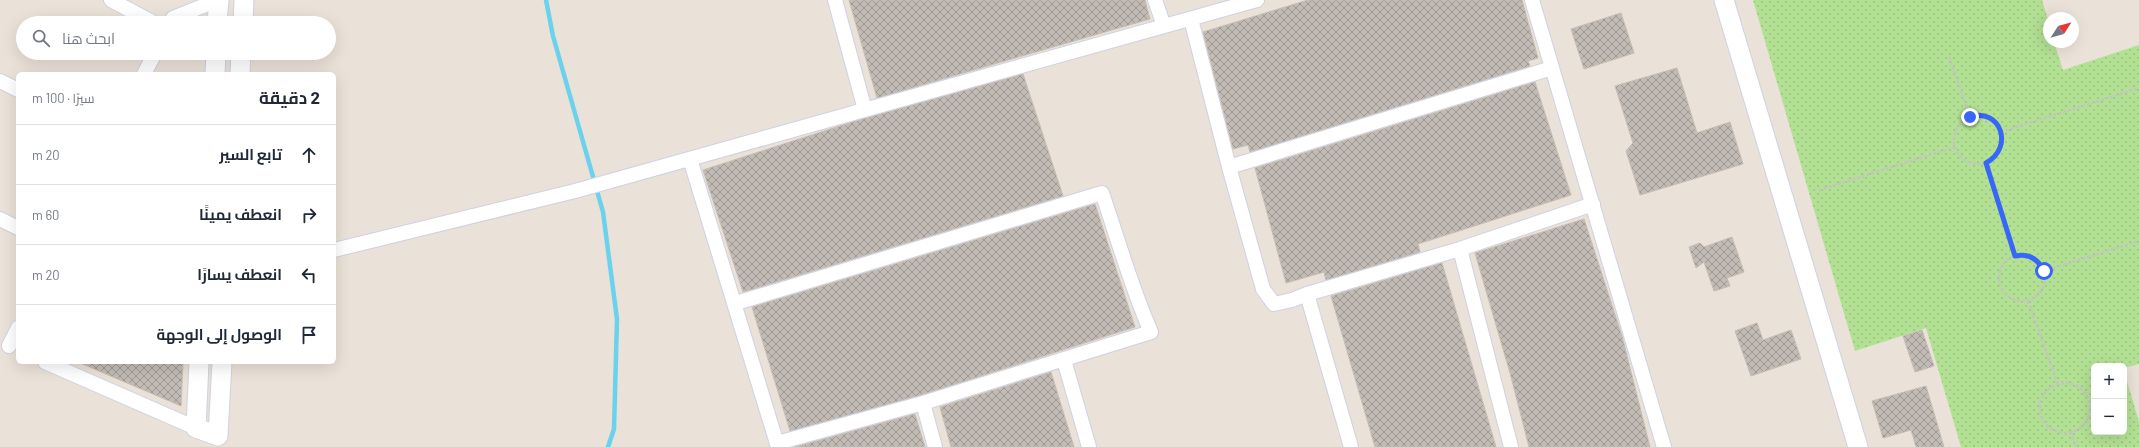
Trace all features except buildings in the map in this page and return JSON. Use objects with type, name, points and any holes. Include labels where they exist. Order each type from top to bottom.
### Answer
[{"type":"street","points":[[111,0],[141,16]]},
{"type":"street","points":[[178,16],[218,0],[218,16]]},
{"type":"street","points":[[243,16],[244,0]]},
{"type":"street","points":[[835,0],[865,110]]},
{"type":"street","points":[[1155,0],[1164,26]]},
{"type":"street","points":[[336,250],[575,191],[1257,0]]},
{"type":"street","points":[[1532,0],[1664,447]]},
{"type":"street","points":[[1724,0],[1858,447]]},
{"type":"street","points":[[1191,18],[1229,168],[1263,289],[1274,304],[1292,300],[1307,294],[1460,249],[1593,204]]},
{"type":"street","points":[[145,72],[151,60]]},
{"type":"street","points":[[215,72],[216,60]]},
{"type":"street","points":[[240,72],[241,60]]},
{"type":"street","points":[[1229,168],[1552,68]]},
{"type":"street","points":[[0,81],[16,89]]},
{"type":"street","points":[[690,159],[736,303],[778,445],[923,403],[1151,332],[1137,299],[1102,193],[736,303]]},
{"type":"street","points":[[0,218],[16,227]]},
{"type":"street","points":[[1460,249],[1511,447]]},
{"type":"street","points":[[1307,294],[1351,447]]},
{"type":"street","points":[[9,346],[16,332]]},
{"type":"street","points":[[1064,360],[1089,447]]},
{"type":"street","points":[[50,364],[196,428],[218,436],[222,364]]},
{"type":"street","points":[[196,428],[199,364]]},
{"type":"street","points":[[923,403],[935,447]]},
{"type":"path","points":[[1949,57],[1970,117]]},
{"type":"path","points":[[2001,132],[2139,88]]},
{"type":"path","points":[[1983,116],[1991,119],[2001,132],[2001,147],[1998,154],[1986,163],[1978,164],[1964,159],[1955,147],[1955,131],[1960,123],[1970,117],[1983,116]]},
{"type":"path","points":[[1819,190],[1955,147]]},
{"type":"path","points":[[1986,163],[2015,256]]},
{"type":"path","points":[[2044,271],[2139,241]]},
{"type":"path","points":[[2015,256],[2028,256],[2035,259],[2044,271],[2045,279],[2040,293],[2028,301],[2013,300],[2002,290],[1999,283],[2001,268],[2006,261],[2015,256]]},
{"type":"path","points":[[2028,301],[2058,384]]},
{"type":"path","points":[[2058,384],[2074,385],[2081,389],[2089,403],[2087,419],[2082,425],[2071,432],[2060,433],[2052,430],[2042,417],[2040,405],[2044,394],[2058,384]]},
{"type":"path","points":[[2071,432],[2076,447]]},
{"type":"green space","points":[[1753,0],[2042,0],[2046,12],[2043,12],[2043,48],[2056,48],[2063,70],[2139,45],[2139,364],[2127,367],[2127,363],[2091,363],[2091,435],[2127,435],[2127,381],[2139,422],[2139,447],[1961,447],[1926,328],[1855,351]]},
{"type":"waterway","points":[[546,0],[553,36],[603,212],[617,319],[614,429],[608,447]]},
{"type":"route","points":[[1970,117],[1983,116],[1991,119],[1997,124],[2001,132],[2001,147],[1998,154],[1986,163],[2015,256],[2028,256],[2035,259],[2041,264],[2044,271]]}]
